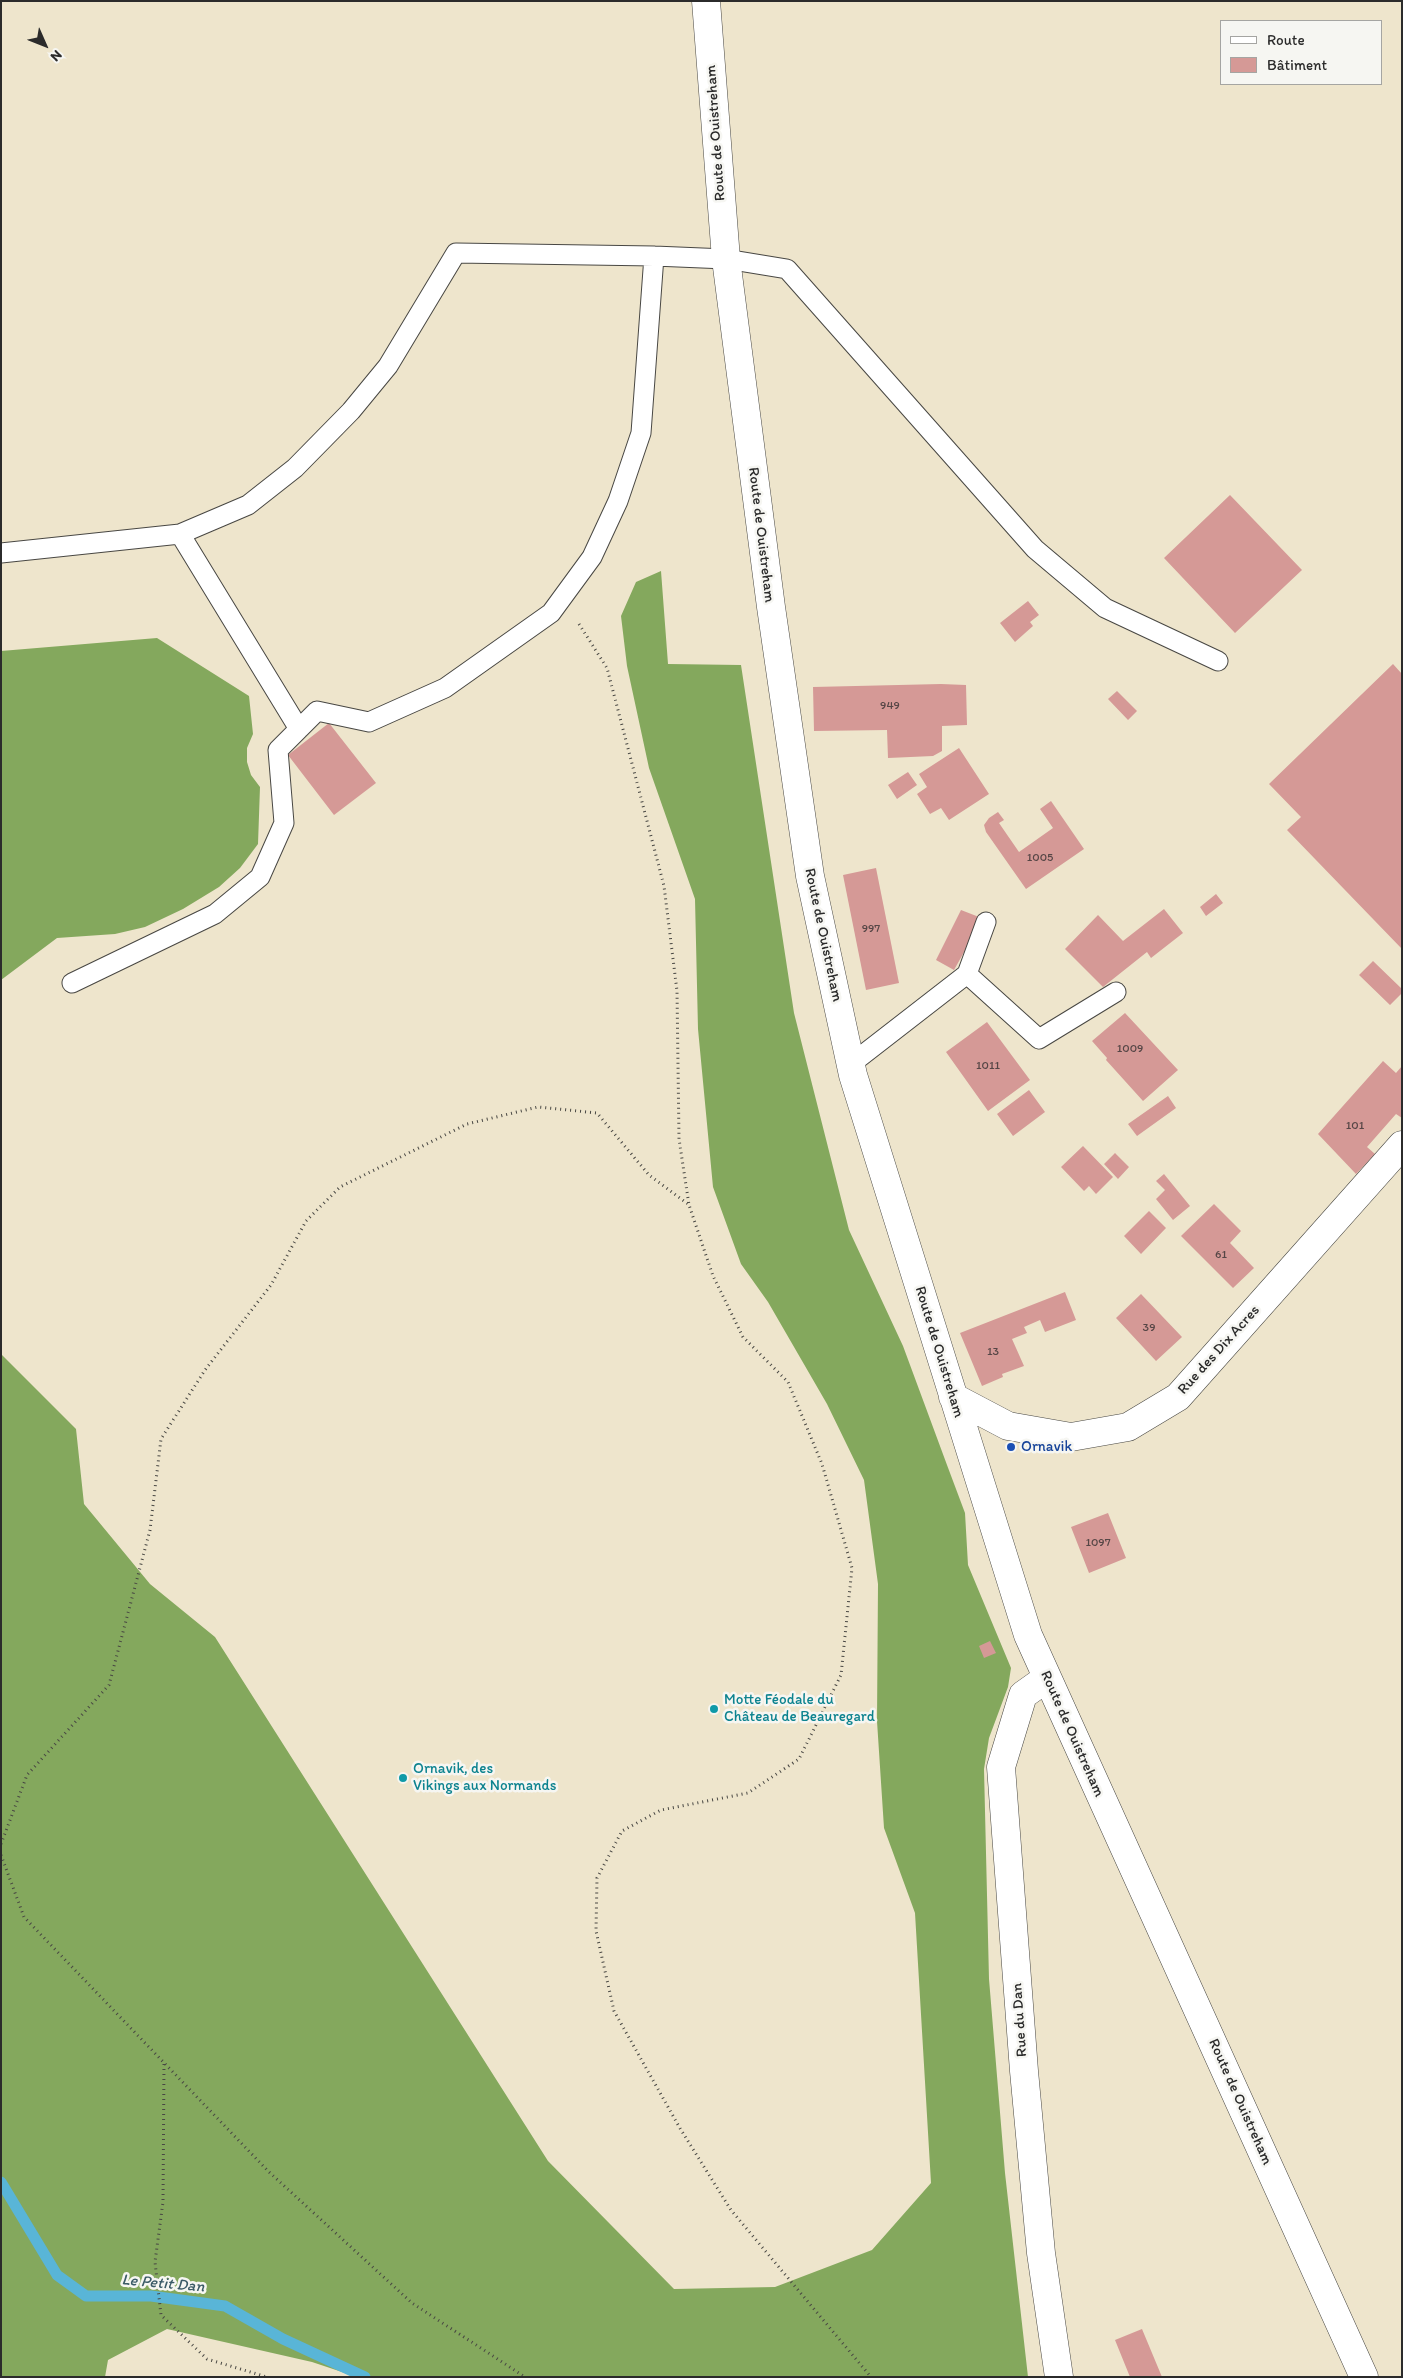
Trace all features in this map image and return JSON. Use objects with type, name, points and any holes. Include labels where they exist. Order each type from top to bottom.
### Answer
[{"type":"street","name":"Route de Ouistreham","points":[[706,1],[726,259],[771,607],[810,876],[851,1064],[1028,1635],[1364,2377]]},
{"type":"street","name":"Rue des Dix Acres","points":[[954,1397],[1008,1426],[1071,1437],[1128,1426],[1178,1397],[1402,1145]]},
{"type":"street","name":"Rue du Dan","points":[[1047,1678],[1023,1695],[1001,1767],[1024,2071],[1041,2253],[1059,2377]]},
{"type":"lane","points":[[1,553],[180,534],[248,505],[295,468],[338,424],[388,366],[456,253],[726,259],[787,269],[1035,549],[1105,608],[1218,661]]},
{"type":"lane","points":[[72,983],[215,914],[260,877],[284,823],[278,750],[318,711],[369,722],[445,688],[551,613],[592,557],[618,501],[641,433],[654,256]]},
{"type":"lane","points":[[180,534],[299,729]]},
{"type":"lane","points":[[851,1064],[967,974],[986,922]]},
{"type":"lane","points":[[967,974],[1039,1039],[1116,992]]},
{"type":"path","points":[[562,598],[607,668],[664,886],[678,992],[679,1139],[688,1205],[713,1276],[743,1336],[788,1382],[822,1464],[852,1568],[841,1675],[799,1758],[748,1793],[661,1810],[622,1831],[597,1878],[596,1931],[614,2011],[681,2130],[731,2210],[871,2377]]},
{"type":"path","points":[[1,1844],[27,1775],[109,1685],[150,1530],[161,1439],[205,1370],[271,1284],[306,1221],[340,1188],[467,1124],[538,1107],[597,1113],[649,1175],[688,1205]]},
{"type":"path","points":[[1,1856],[24,1917],[269,2172],[412,2303],[525,2377]]},
{"type":"path","points":[[164,2063],[163,2202],[155,2262],[162,2315],[207,2359],[267,2377]]},
{"type":"green space","points":[[661,571],[668,664],[741,665],[794,1013],[849,1230],[903,1346],[965,1513],[968,1565],[1011,1668],[1008,1687],[989,1738],[984,1769],[989,1979],[1005,2173],[1028,2377],[357,2377],[312,2362],[167,2329],[108,2360],[105,2377],[1,2377],[1,1354],[76,1429],[84,1504],[150,1584],[215,1637],[548,2161],[674,2289],[775,2287],[872,2250],[931,2183],[915,1913],[884,1828],[877,1721],[878,1584],[864,1480],[827,1404],[768,1302],[741,1264],[713,1187],[698,1029],[695,899],[649,768],[627,666],[621,616],[636,582]]},
{"type":"green space","points":[[157,638],[249,696],[253,734],[247,748],[247,762],[251,775],[260,787],[258,844],[240,868],[219,887],[183,909],[145,927],[115,934],[57,938],[1,980],[1,651]]},
{"type":"building","points":[[1230,495],[1302,570],[1235,633],[1164,558]]},
{"type":"building","points":[[1028,601],[1039,615],[1030,622],[1033,626],[1015,642],[1000,623]]},
{"type":"building","points":[[1393,664],[1402,674],[1402,949],[1287,830],[1301,817],[1269,784]]},
{"type":"building","points":[[966,685],[967,725],[942,726],[942,751],[933,756],[888,758],[887,730],[814,731],[813,687]]},
{"type":"building","points":[[1117,691],[1137,711],[1128,720],[1108,699]]},
{"type":"building","points":[[329,723],[376,783],[334,815],[288,755]]},
{"type":"building","points":[[959,748],[989,794],[949,820],[941,808],[930,814],[917,794],[927,787],[919,774]]},
{"type":"building","points":[[908,772],[917,785],[897,799],[888,785]]},
{"type":"building","points":[[1051,801],[1084,849],[1026,889],[986,832],[984,825],[989,818],[998,812],[1004,820],[999,823],[1019,852],[1053,828],[1040,809]]},
{"type":"building","points":[[876,868],[899,983],[866,990],[843,875]]},
{"type":"building","points":[[1216,894],[1223,903],[1206,916],[1200,907]]},
{"type":"building","points":[[1164,909],[1183,933],[1151,958],[1147,952],[1103,987],[1065,949],[1098,915],[1123,941]]},
{"type":"building","points":[[961,910],[979,917],[968,945],[954,970],[936,960]]},
{"type":"building","points":[[1373,961],[1402,989],[1402,993],[1390,1005],[1359,975]]},
{"type":"building","points":[[1125,1013],[1178,1070],[1143,1101],[1106,1060],[1107,1058],[1092,1041]]},
{"type":"building","points":[[987,1022],[1030,1080],[988,1111],[946,1052]]},
{"type":"building","points":[[1383,1061],[1396,1073],[1402,1066],[1402,1118],[1396,1114],[1367,1147],[1375,1154],[1356,1174],[1318,1134]]},
{"type":"building","points":[[1029,1090],[1045,1112],[1013,1136],[997,1114]]},
{"type":"building","points":[[1168,1096],[1176,1108],[1137,1136],[1128,1124]]},
{"type":"building","points":[[1083,1146],[1113,1177],[1096,1194],[1089,1186],[1084,1191],[1061,1167]]},
{"type":"building","points":[[1115,1153],[1129,1167],[1118,1179],[1104,1164]]},
{"type":"building","points":[[1164,1174],[1190,1206],[1173,1220],[1156,1199],[1165,1190],[1156,1181]]},
{"type":"building","points":[[1214,1204],[1241,1231],[1230,1243],[1254,1268],[1233,1288],[1181,1236]]},
{"type":"building","points":[[1149,1211],[1166,1228],[1141,1254],[1124,1236]]},
{"type":"building","points":[[1065,1292],[1076,1320],[1045,1332],[1040,1320],[1024,1327],[1027,1333],[1012,1339],[1024,1366],[1002,1374],[1003,1377],[982,1386],[960,1333]]},
{"type":"building","points":[[1141,1294],[1182,1337],[1156,1361],[1116,1318]]},
{"type":"building","points":[[1108,1513],[1126,1558],[1089,1573],[1071,1527]]},
{"type":"building","points":[[990,1641],[996,1653],[984,1658],[979,1646]]},
{"type":"building","points":[[1142,2329],[1162,2377],[1130,2377],[1115,2340]]},
{"type":"waterway","name":"Le Petit Dan","points":[[1,2182],[57,2275],[86,2296],[151,2296],[225,2306],[283,2339],[365,2377]]},
{"type":"place","name":"Ornavik","points":[[1011,1447]]},
{"type":"place","name":"Motte Féodale du Château de Beauregard","points":[[714,1709]]},
{"type":"place","name":"Ornavik, des Vikings aux Normands","points":[[403,1778]]}]
